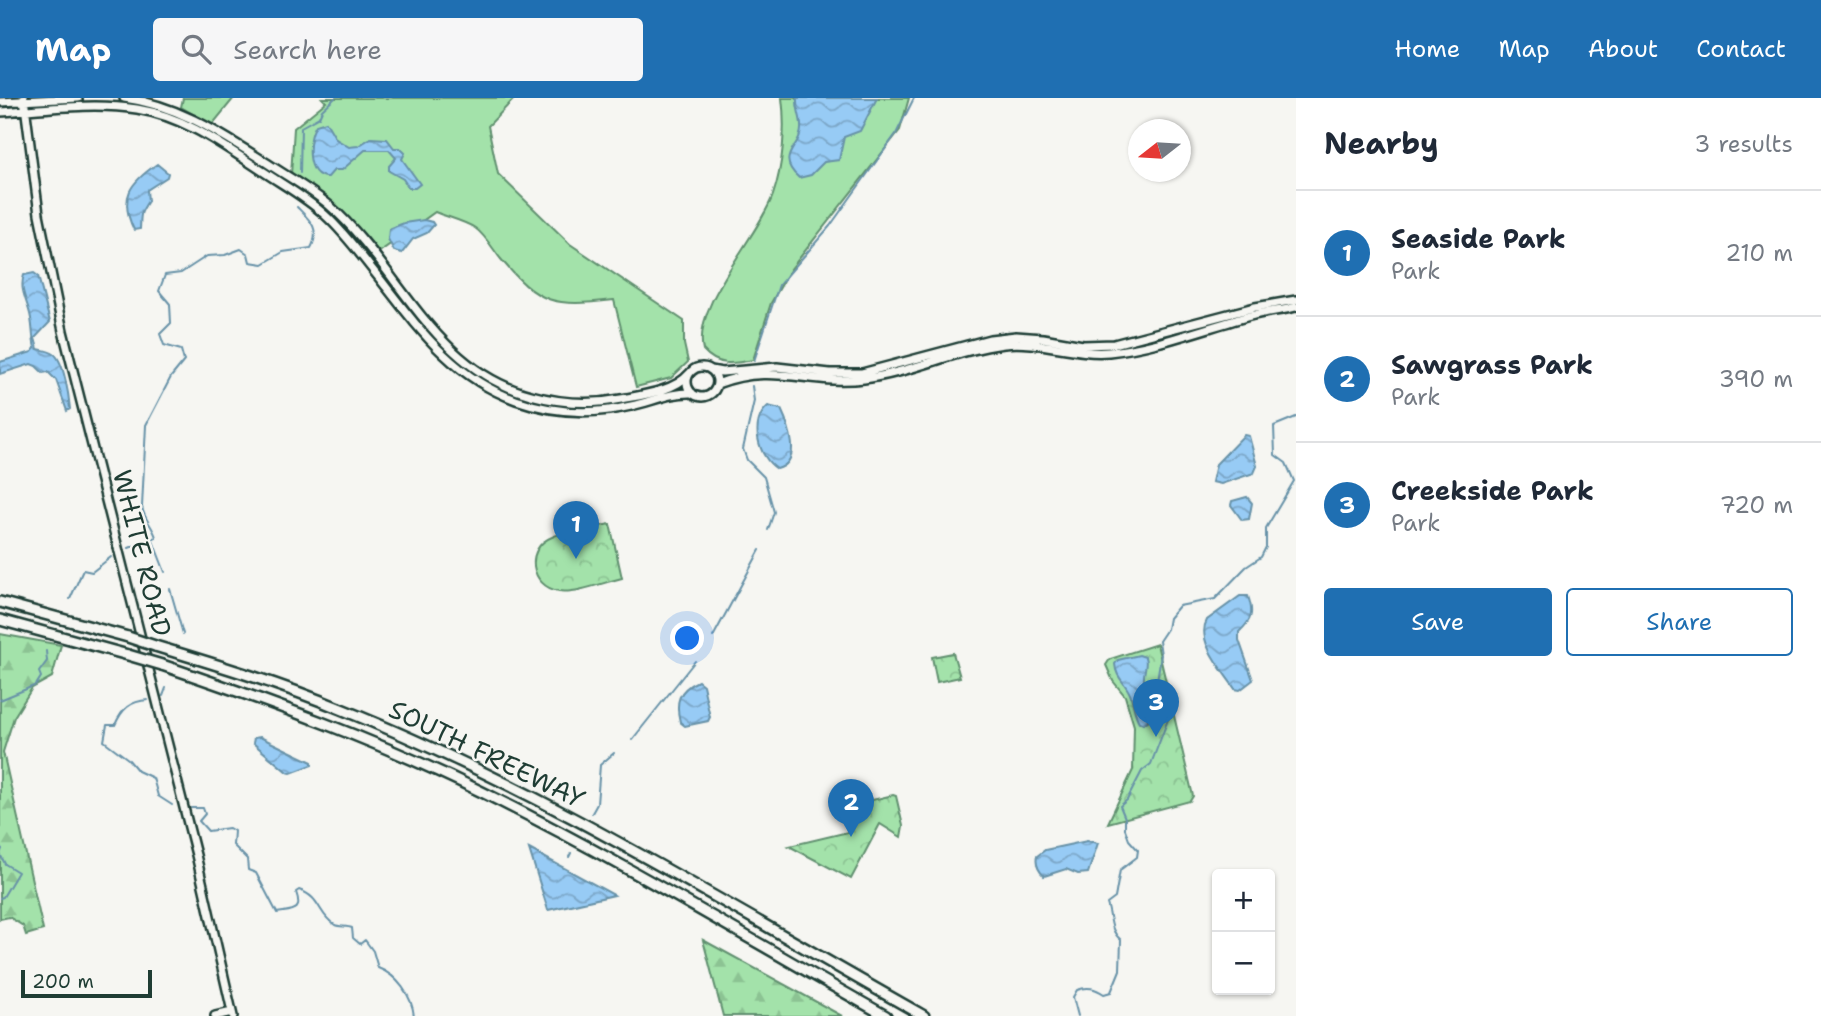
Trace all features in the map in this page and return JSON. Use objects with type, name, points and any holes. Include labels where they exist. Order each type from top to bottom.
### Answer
[{"type":"highway","points":[[0,596],[17,601],[27,608]]},
{"type":"highway","name":"SOUTH FREEWAY","points":[[0,602],[128,637],[341,708],[444,754],[579,822],[924,1016]]},
{"type":"highway","name":"SOUTH FREEWAY","points":[[0,620],[162,665],[318,720],[481,792],[573,839],[886,1016]]},
{"type":"street","points":[[0,102],[78,98]]},
{"type":"street","points":[[124,98],[176,110],[201,121],[318,197],[348,225],[440,340],[461,360],[492,380],[542,398],[591,403],[612,401],[665,388],[678,383],[701,367],[722,372],[777,367],[830,373],[862,373],[990,339],[1016,336],[1083,345],[1114,344],[1255,307],[1296,300]]},
{"type":"street","name":"WHITE ROAD","points":[[24,99],[38,214],[60,320],[188,824],[233,1014]]},
{"type":"street","points":[[0,112],[125,107],[173,119],[212,138],[324,213],[439,352],[473,379],[500,394],[524,403],[553,409],[587,412],[621,409],[681,392],[708,396],[717,384],[737,377],[768,373],[830,380],[862,379],[983,348],[1016,343],[1042,344],[1082,351],[1121,350],[1257,314],[1296,307]]},
{"type":"street","points":[[711,370],[717,384]]},
{"type":"street","points":[[689,374],[687,382],[692,393]]},
{"type":"street","points":[[215,1016],[233,1014]]},
{"type":"green space","points":[[183,98],[234,98],[212,125],[181,107]]},
{"type":"green space","points":[[322,98],[515,98],[488,126],[498,174],[570,244],[684,321],[684,344],[688,362],[671,378],[636,387],[614,300],[562,302],[537,294],[514,274],[475,228],[435,212],[375,255],[352,225],[291,175],[294,128],[326,102]]},
{"type":"green space","points":[[782,98],[909,98],[900,130],[790,270],[771,303],[753,360],[720,362],[703,350],[702,332],[716,293],[773,195],[783,147]]},
{"type":"green space","points":[[610,524],[622,578],[566,591],[549,588],[542,582],[534,567],[534,558],[543,542],[566,532]]},
{"type":"green space","points":[[0,634],[61,645],[52,677],[32,688],[14,717],[3,752],[43,930],[26,935],[23,926],[9,917],[0,919]]},
{"type":"green space","points":[[1157,644],[1193,796],[1190,801],[1108,823],[1133,770],[1134,726],[1125,696],[1113,681],[1106,665],[1110,659]]},
{"type":"green space","points":[[953,653],[960,677],[937,682],[932,657]]},
{"type":"green space","points":[[896,796],[903,826],[901,837],[880,824],[851,879],[789,846],[848,832],[843,807]]},
{"type":"green space","points":[[703,940],[842,1016],[723,1016]]},
{"type":"water","points":[[797,98],[877,98],[860,131],[844,137],[839,160],[824,162],[811,175],[799,178],[789,163],[791,151],[800,133]]},
{"type":"water","points":[[326,122],[336,139],[349,147],[358,146],[371,138],[387,139],[394,148],[400,148],[405,153],[402,159],[420,184],[409,188],[403,179],[389,171],[389,166],[396,158],[389,150],[365,150],[342,170],[334,170],[328,177],[321,176],[312,165],[310,148],[316,125]]},
{"type":"water","points":[[157,164],[168,173],[167,177],[147,190],[148,201],[141,215],[140,229],[134,230],[129,218],[127,199],[140,177]]},
{"type":"water","points":[[424,220],[434,225],[427,233],[413,239],[402,253],[394,251],[388,239],[389,229]]},
{"type":"water","points":[[34,273],[38,276],[50,322],[35,338],[38,349],[54,354],[61,364],[70,409],[67,411],[56,380],[48,372],[43,373],[31,364],[0,374],[0,362],[32,352],[35,348],[31,318],[22,285],[24,275]]},
{"type":"water","points":[[768,406],[781,409],[792,443],[790,459],[777,469],[770,464],[758,439],[759,421]]},
{"type":"water","points":[[1244,435],[1249,436],[1257,466],[1254,473],[1221,484],[1212,482],[1216,464]]},
{"type":"water","points":[[1247,497],[1252,503],[1249,519],[1242,520],[1231,505],[1232,501]]},
{"type":"water","points":[[1240,596],[1248,596],[1251,607],[1251,616],[1239,632],[1239,640],[1253,680],[1240,690],[1235,689],[1212,656],[1204,628],[1207,620]]},
{"type":"water","points":[[1139,655],[1145,657],[1146,663],[1144,677],[1148,721],[1143,724],[1137,719],[1130,694],[1117,673],[1115,664],[1118,660]]},
{"type":"water","points":[[698,681],[703,685],[710,717],[708,721],[685,726],[680,722],[678,703],[686,688]]},
{"type":"water","points":[[260,737],[312,762],[312,765],[287,772],[253,743],[254,738]]},
{"type":"water","points":[[1087,841],[1098,843],[1088,873],[1078,874],[1066,869],[1044,876],[1039,870],[1037,856],[1045,850]]},
{"type":"water","points":[[529,849],[614,895],[548,910]]},
{"type":"waterway","points":[[300,173],[301,127],[319,117],[322,110],[335,98]]},
{"type":"waterway","points":[[754,361],[779,285],[830,226],[896,134],[914,98]]},
{"type":"waterway","points":[[129,548],[156,537],[142,507],[146,425],[171,377],[184,361],[181,350],[164,345],[160,334],[171,323],[170,304],[159,291],[165,275],[181,273],[207,256],[225,255],[241,249],[248,254],[250,262],[263,264],[283,252],[311,248],[315,235],[313,225],[297,207]]},
{"type":"waterway","points":[[752,386],[754,401],[743,449],[747,460],[764,477],[774,512],[768,530]]},
{"type":"waterway","points":[[1078,1016],[1073,997],[1077,990],[1088,988],[1104,994],[1111,992],[1120,970],[1121,940],[1113,928],[1107,904],[1115,898],[1120,870],[1137,857],[1138,850],[1129,840],[1120,806],[1127,800],[1142,771],[1151,764],[1169,717],[1155,693],[1161,655],[1159,641],[1167,629],[1169,618],[1179,606],[1215,599],[1246,567],[1261,557],[1266,547],[1266,528],[1294,481],[1286,463],[1275,455],[1274,426],[1296,417]]},
{"type":"waterway","points":[[153,541],[165,572]]},
{"type":"waterway","points":[[713,637],[760,550]]},
{"type":"waterway","points":[[70,599],[83,570],[92,572],[111,557]]},
{"type":"waterway","points":[[170,589],[183,634]]},
{"type":"waterway","points":[[0,700],[36,685],[41,677],[39,672],[47,661],[46,651]]},
{"type":"waterway","points":[[632,740],[695,661]]},
{"type":"waterway","points":[[163,696],[166,688]]},
{"type":"waterway","points":[[148,700],[131,704],[115,725],[107,725],[104,741],[128,759],[138,771],[153,778],[158,796],[172,805]]},
{"type":"waterway","points":[[592,813],[597,804],[600,765],[614,753]]},
{"type":"waterway","points":[[191,808],[203,808],[205,814],[199,821],[208,831],[229,828],[234,831],[233,845],[247,859],[248,870],[256,873],[277,913],[298,907],[296,892],[299,890],[312,897],[329,921],[337,926],[352,928],[353,938],[360,944],[365,940],[373,951],[378,968],[397,981],[407,994],[414,1016]]},
{"type":"waterway","points":[[0,847],[5,864],[18,872],[0,898]]},
{"type":"waterway","points":[[569,857],[571,853]]},
{"type":"place","name":"Seaside Park","points":[[576,559]]},
{"type":"place","name":"Creekside Park","points":[[1156,737]]},
{"type":"place","name":"Sawgrass Park","points":[[851,837]]}]
